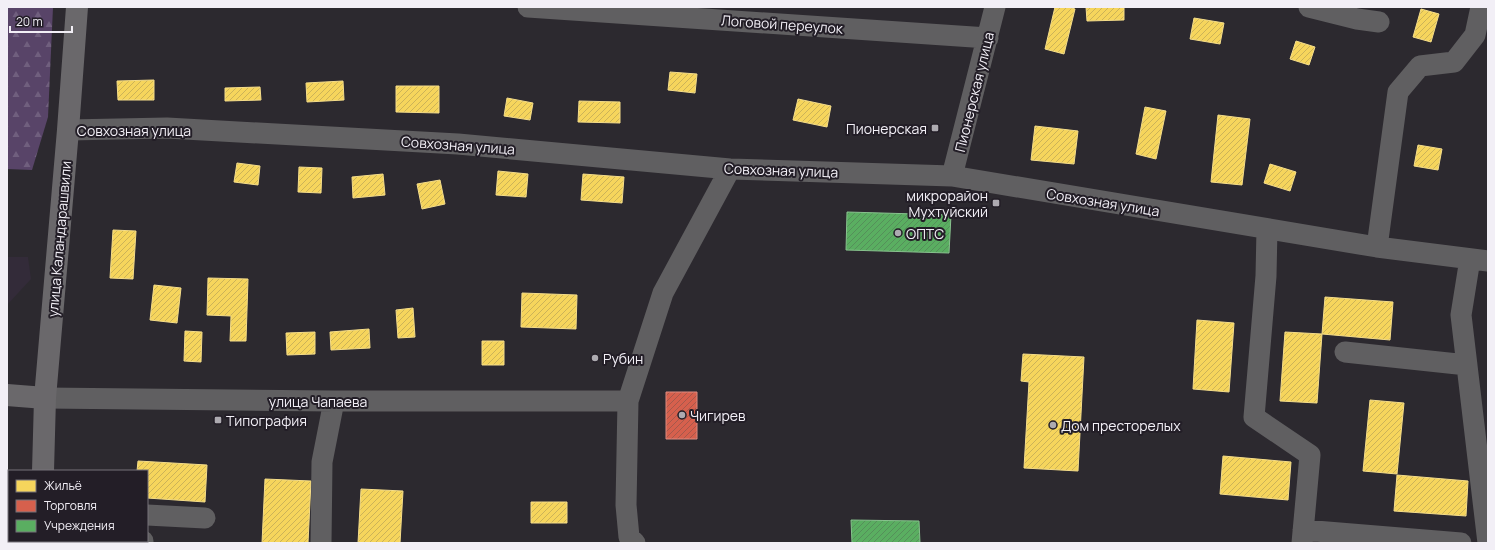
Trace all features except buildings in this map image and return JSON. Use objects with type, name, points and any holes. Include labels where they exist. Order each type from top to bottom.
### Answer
[{"type":"main road","name":"улица Каландарашвили","points":[[43,470],[45,398],[77,7]]},
{"type":"main road","name":"улица Чапаева","points":[[7,395],[45,398]]},
{"type":"street","name":"Логовой переулок","points":[[528,7],[988,38]]},
{"type":"street","name":"Пионерская улица","points":[[952,176],[995,7]]},
{"type":"street","points":[[1309,7],[1356,19],[1378,22]]},
{"type":"street","points":[[1377,247],[1398,92],[1420,66],[1454,62],[1475,35],[1482,15]]},
{"type":"street","name":"Совхозная улица","points":[[68,130],[167,128],[458,144],[730,169],[952,176],[1377,247],[1479,260]]},
{"type":"street","points":[[635,543],[629,538],[626,505],[628,401],[663,293],[730,169]]},
{"type":"street","points":[[1267,229],[1266,276],[1254,417],[1310,455],[1302,536],[1461,543]]},
{"type":"street","points":[[1479,260],[1461,315],[1466,365],[1483,461],[1488,543]]},
{"type":"street","points":[[1345,352],[1466,365]]},
{"type":"street","name":"улица Чапаева","points":[[45,398],[334,401],[628,401]]},
{"type":"street","points":[[321,543],[322,462],[334,401]]},
{"type":"street","points":[[148,515],[205,518]]},
{"type":"shaded area","points":[[7,257],[28,257],[31,279],[7,305]]},
{"type":"green space","points":[[7,7],[53,7],[48,117],[32,170],[7,169]]},
{"type":"place","name":"Пионерская","points":[[935,128]]},
{"type":"place","name":"микрорайон Мухтуйский","points":[[996,203]]},
{"type":"place","name":"ОПТС","points":[[898,233]]},
{"type":"place","name":"Рубин","points":[[595,358]]},
{"type":"place","name":"Чигирев","points":[[682,415]]},
{"type":"place","name":"Типография","points":[[218,420]]},
{"type":"place","name":"Дом престорелых","points":[[1053,425]]}]
